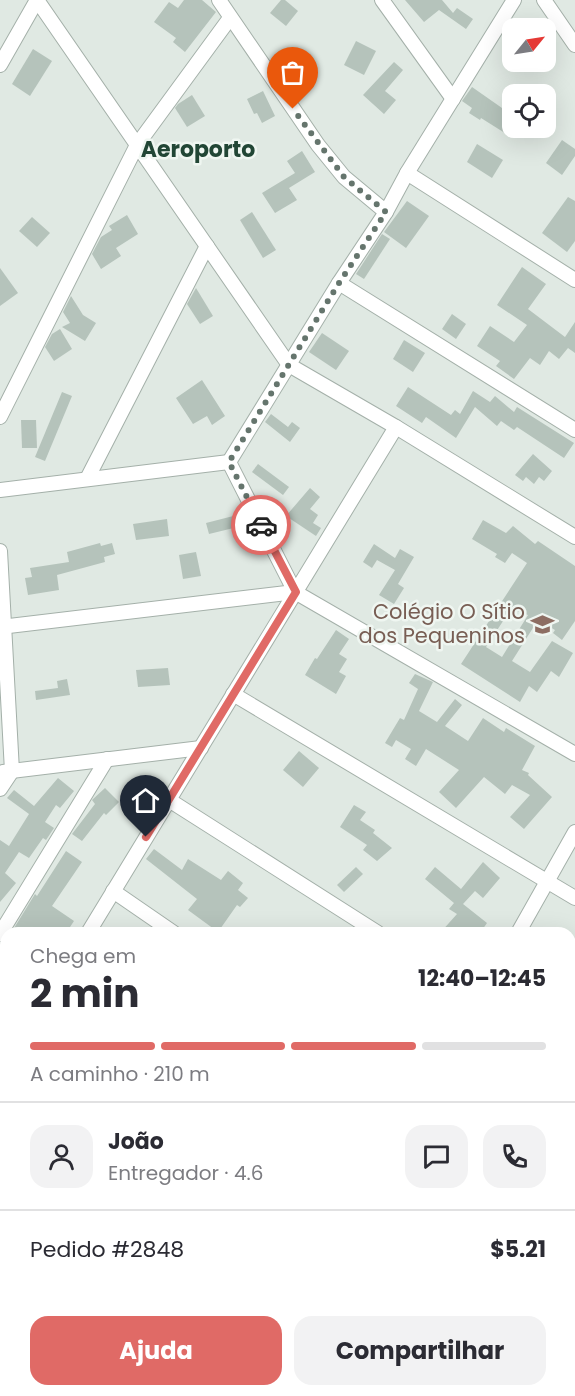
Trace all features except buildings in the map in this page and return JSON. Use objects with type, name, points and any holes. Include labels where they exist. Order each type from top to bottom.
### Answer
[{"type":"street","points":[[0,65],[37,0],[289,365],[396,427],[575,537]]},
{"type":"street","points":[[219,0],[318,145],[344,177],[386,212]]},
{"type":"street","points":[[382,0],[453,99]]},
{"type":"street","points":[[229,462],[339,283],[386,212],[407,173],[514,0]]},
{"type":"street","points":[[544,0],[575,45]]},
{"type":"street","points":[[0,417],[137,145],[230,18]]},
{"type":"street","points":[[407,173],[573,275]]},
{"type":"street","points":[[87,479],[207,246]]},
{"type":"street","points":[[339,283],[575,430]]},
{"type":"street","points":[[92,927],[396,427]]},
{"type":"street","points":[[0,490],[229,462]]},
{"type":"street","points":[[229,462],[296,592],[575,754]]},
{"type":"street","points":[[0,551],[6,771],[0,789]]},
{"type":"street","points":[[2,627],[296,592]]},
{"type":"street","points":[[234,694],[575,898]]},
{"type":"street","points":[[6,771],[201,747]]},
{"type":"street","points":[[4,927],[106,759]]},
{"type":"street","points":[[169,800],[369,927]]},
{"type":"street","points":[[521,927],[575,832]]},
{"type":"street","points":[[113,891],[165,927]]},
{"type":"way so far","points":[[261,525],[229,462],[339,283],[386,212],[344,177],[293,109]]},
{"type":"place","name":"Colégio O Sítio dos Pequeninos","points":[[543,624]]},
{"type":"district","name":"Aeroporto","points":[[198,149]]},
{"type":"route","points":[[146,837],[296,592],[261,525]]}]
